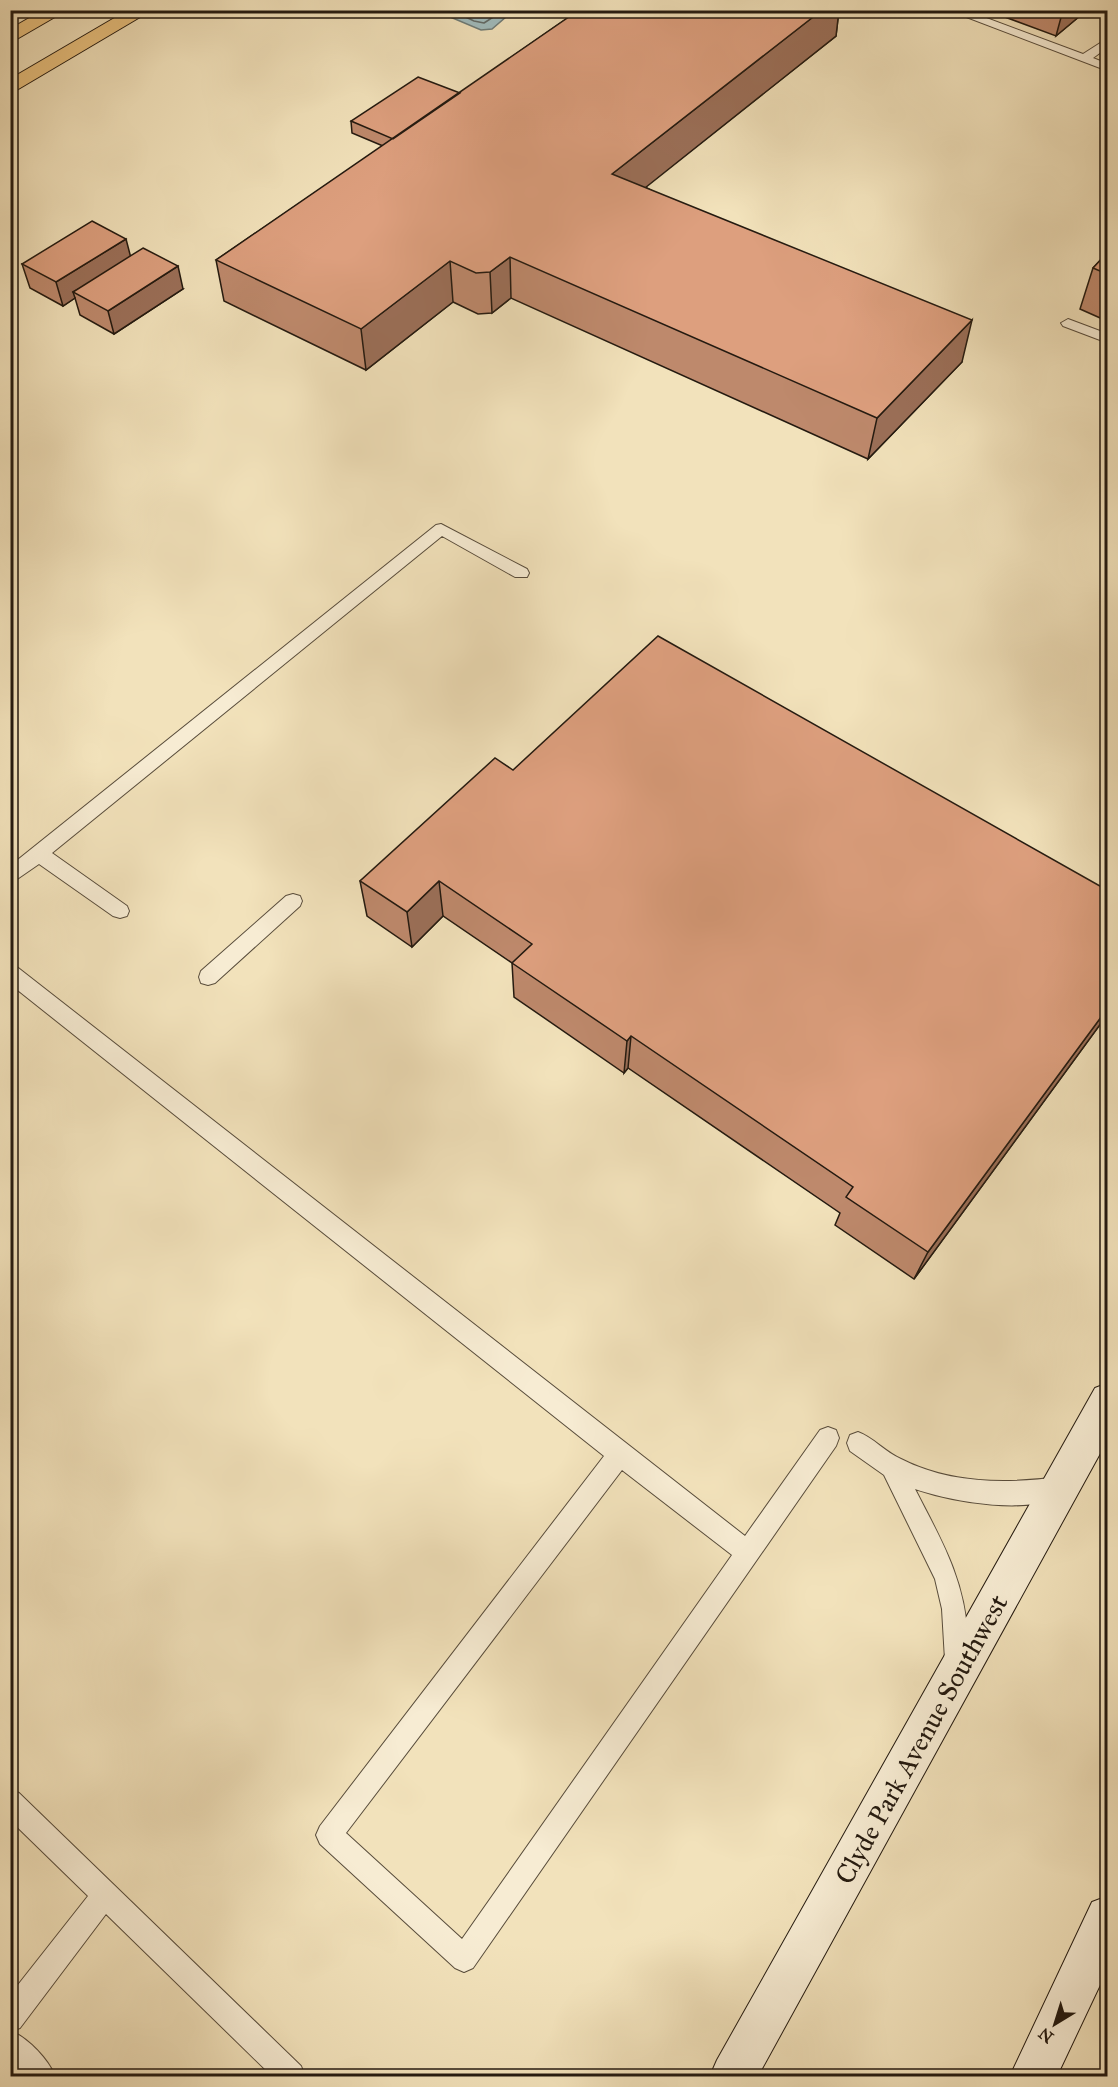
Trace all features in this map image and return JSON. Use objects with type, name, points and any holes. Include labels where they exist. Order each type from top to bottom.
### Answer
[{"type":"highway","points":[[10,37],[58,10]]},
{"type":"highway","points":[[10,88],[143,10]]},
{"type":"main road","name":"Clyde Park Avenue Southwest","points":[[733,2076],[1107,1401]]},
{"type":"main road","points":[[1033,2076],[1107,1918]]},
{"type":"lane","points":[[953,10],[1107,68]]},
{"type":"lane","points":[[1084,59],[1107,41]]},
{"type":"lane","points":[[1068,323],[1107,339]]},
{"type":"lane","points":[[10,877],[441,529],[521,573]]},
{"type":"lane","points":[[39,854],[120,911]]},
{"type":"lane","points":[[208,977],[293,901]]},
{"type":"lane","points":[[10,973],[620,1454],[748,1552]]},
{"type":"lane","points":[[620,1454],[329,1835],[464,1959],[828,1438]]},
{"type":"lane","points":[[858,1443],[892,1467],[951,1486],[983,1493],[1025,1493],[1059,1488]]},
{"type":"lane","points":[[892,1467],[946,1576],[958,1639],[956,1676]]},
{"type":"lane","points":[[10,1802],[291,2076]]},
{"type":"lane","points":[[10,2018],[105,1895]]},
{"type":"lane","points":[[10,2044],[42,2076]]},
{"type":"water","points":[[436,11],[513,11],[492,29],[481,30]]},
{"type":"building","points":[[579,10],[822,10],[612,174],[972,320],[877,418],[510,257],[490,272],[476,273],[450,261],[361,329],[216,260]]},
{"type":"building","points":[[418,77],[460,93],[393,139],[351,121]]},
{"type":"building","points":[[92,221],[126,239],[56,282],[22,264]]},
{"type":"building","points":[[143,248],[178,266],[108,311],[73,292]]},
{"type":"building","points":[[1107,253],[1107,274],[1093,268]]},
{"type":"building","points":[[658,636],[1107,890],[1107,1009],[928,1252],[846,1197],[853,1187],[631,1036],[627,1041],[512,963],[532,944],[439,881],[407,912],[360,881],[495,758],[513,770]]}]
